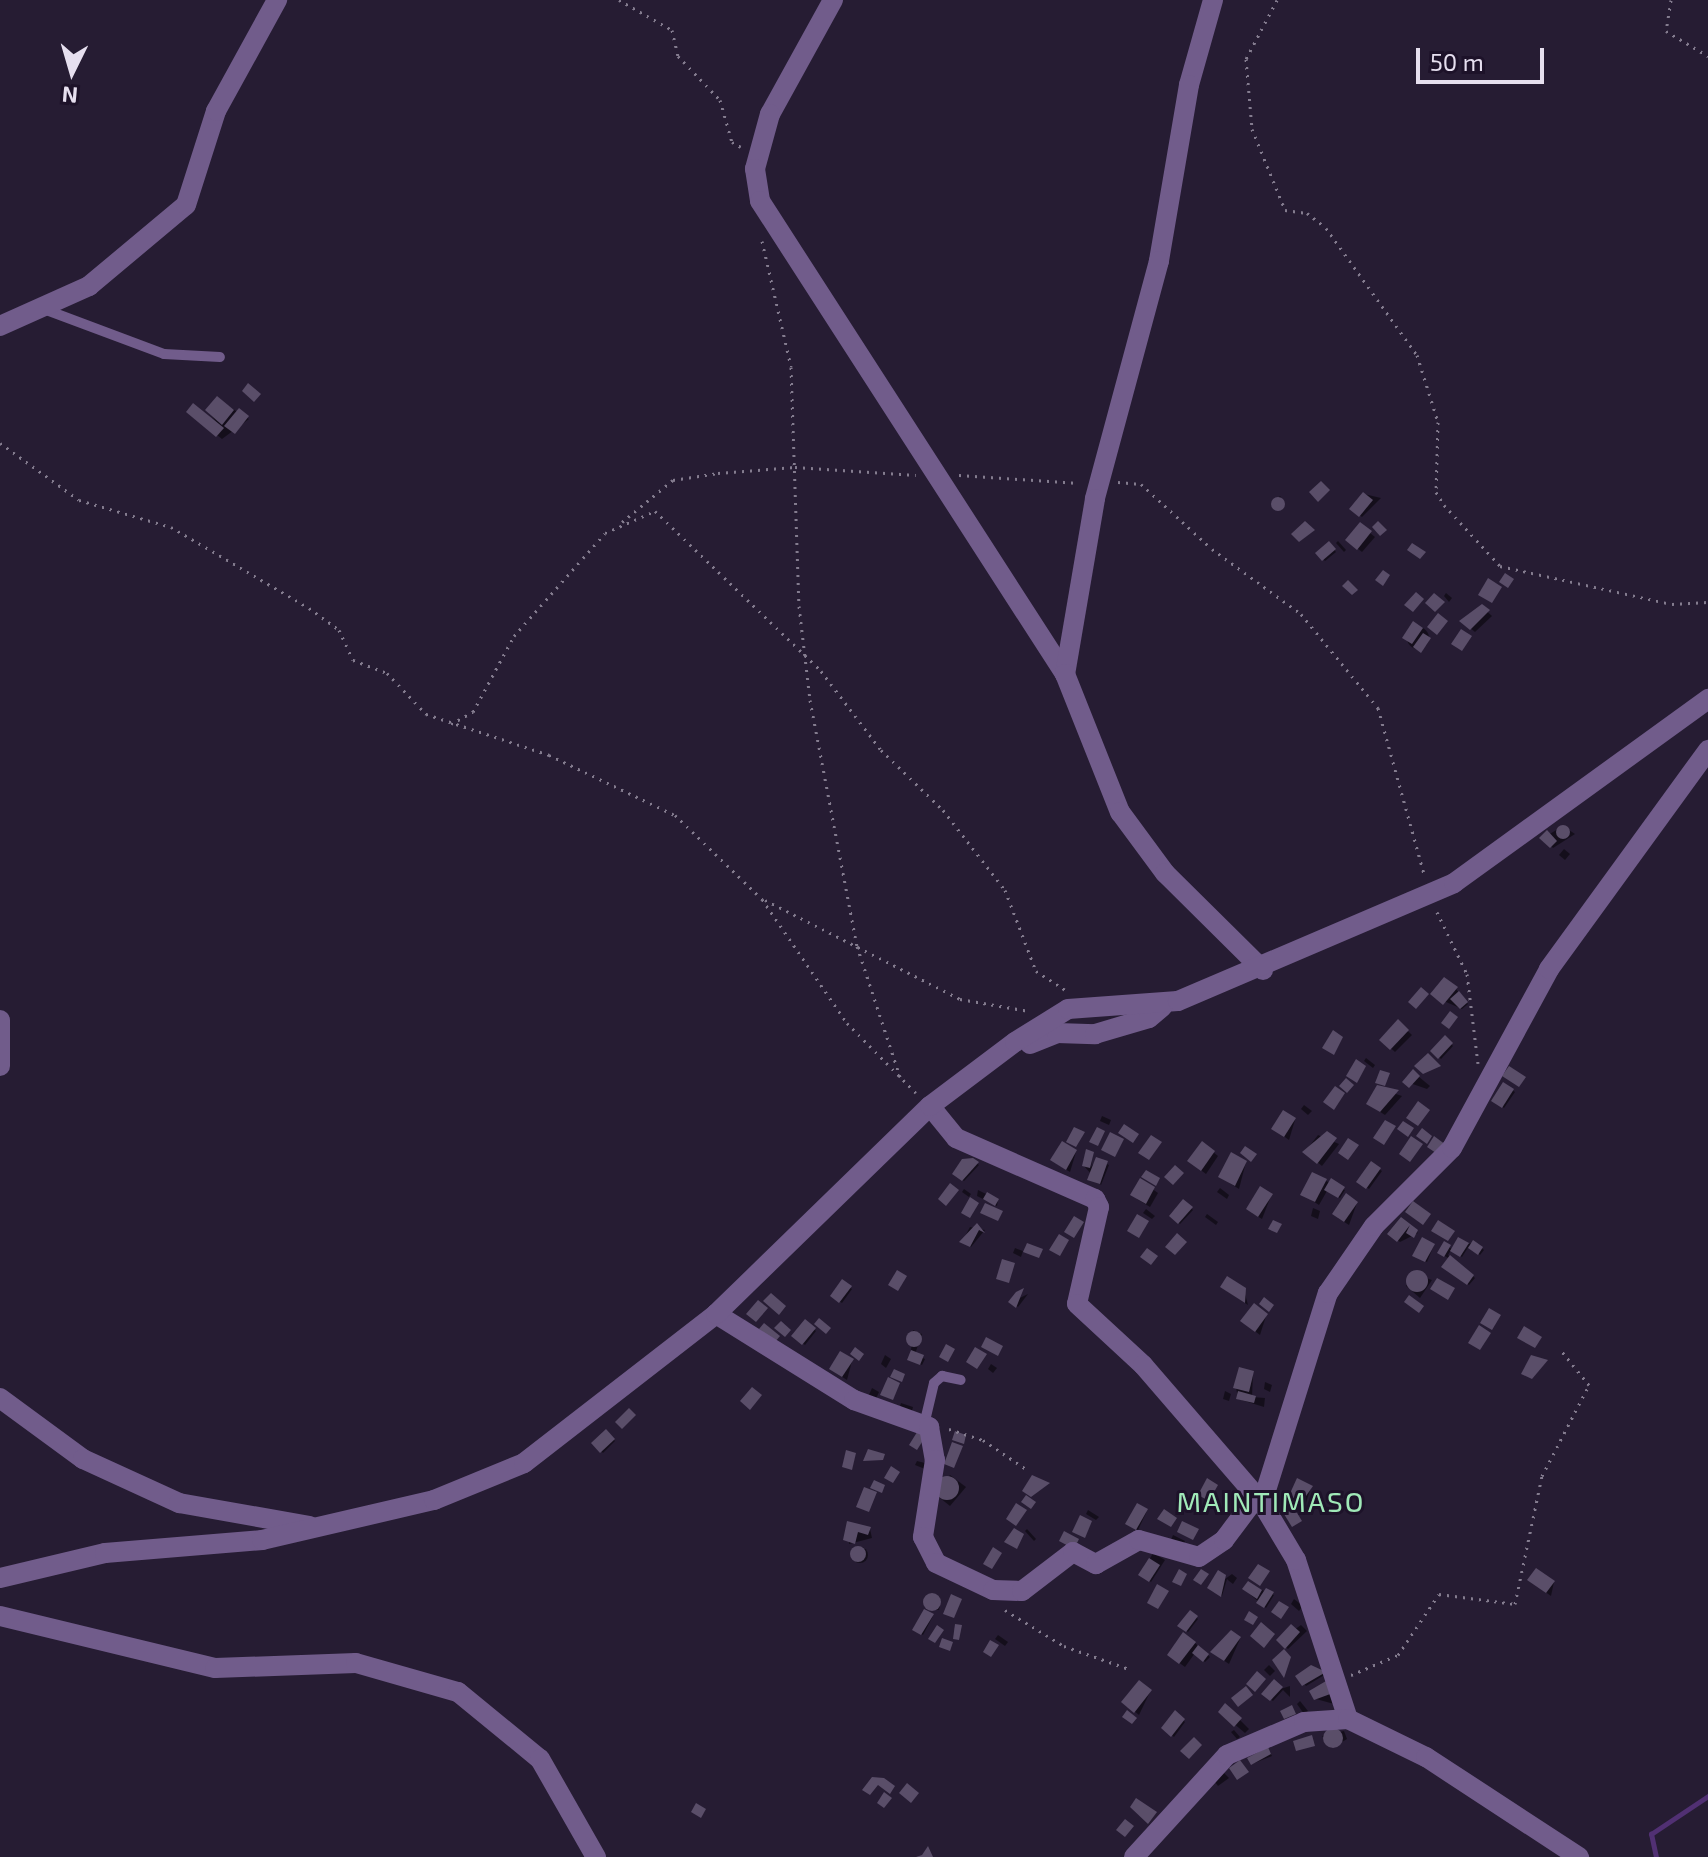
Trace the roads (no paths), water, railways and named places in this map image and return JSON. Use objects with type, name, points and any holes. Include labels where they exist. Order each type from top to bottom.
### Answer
[{"type":"street","points":[[0,326],[89,286],[186,205],[216,111],[277,0]]},
{"type":"street","points":[[1065,674],[1100,480],[1159,261],[1189,85],[1213,0]]},
{"type":"street","points":[[833,1],[770,114],[755,169],[760,201],[933,475],[1065,674],[1120,812],[1165,873],[1263,970]]},
{"type":"street","points":[[984,1066],[1057,1033],[1095,1034],[1149,1018],[1162,1007],[1263,970],[1430,893],[1597,785],[1708,699]]},
{"type":"street","points":[[716,1314],[854,1400],[927,1426],[935,1460],[923,1537],[936,1563],[1006,1594],[1022,1591],[1073,1552],[1096,1564],[1139,1540],[1199,1557],[1224,1540],[1260,1499],[1328,1293],[1374,1226],[1452,1148],[1569,939],[1708,750]]},
{"type":"street","points":[[0,1578],[105,1553],[262,1540],[310,1526],[434,1500],[524,1463],[716,1314],[930,1106],[1070,1002],[1119,1002],[1162,1007]]},
{"type":"street","points":[[0,1020],[0,1066]]},
{"type":"street","points":[[930,1106],[956,1138],[1095,1199],[1077,1304],[1143,1365],[1260,1499],[1296,1560],[1348,1719]]},
{"type":"street","points":[[0,1398],[83,1459],[179,1503],[310,1526]]},
{"type":"street","points":[[0,1616],[215,1668],[356,1663],[458,1692],[540,1759],[596,1857]]},
{"type":"street","points":[[1134,1857],[1227,1755],[1304,1722],[1348,1719],[1426,1757],[1579,1857]]},
{"type":"lane","points":[[39,307],[164,354],[220,357]]},
{"type":"lane","points":[[927,1426],[934,1383],[942,1376],[961,1380]]},
{"type":"waterway","points":[[1656,1857],[1651,1834],[1708,1796]]},
{"type":"district","name":"MAINTIMASO","points":[[1271,1501]]}]
